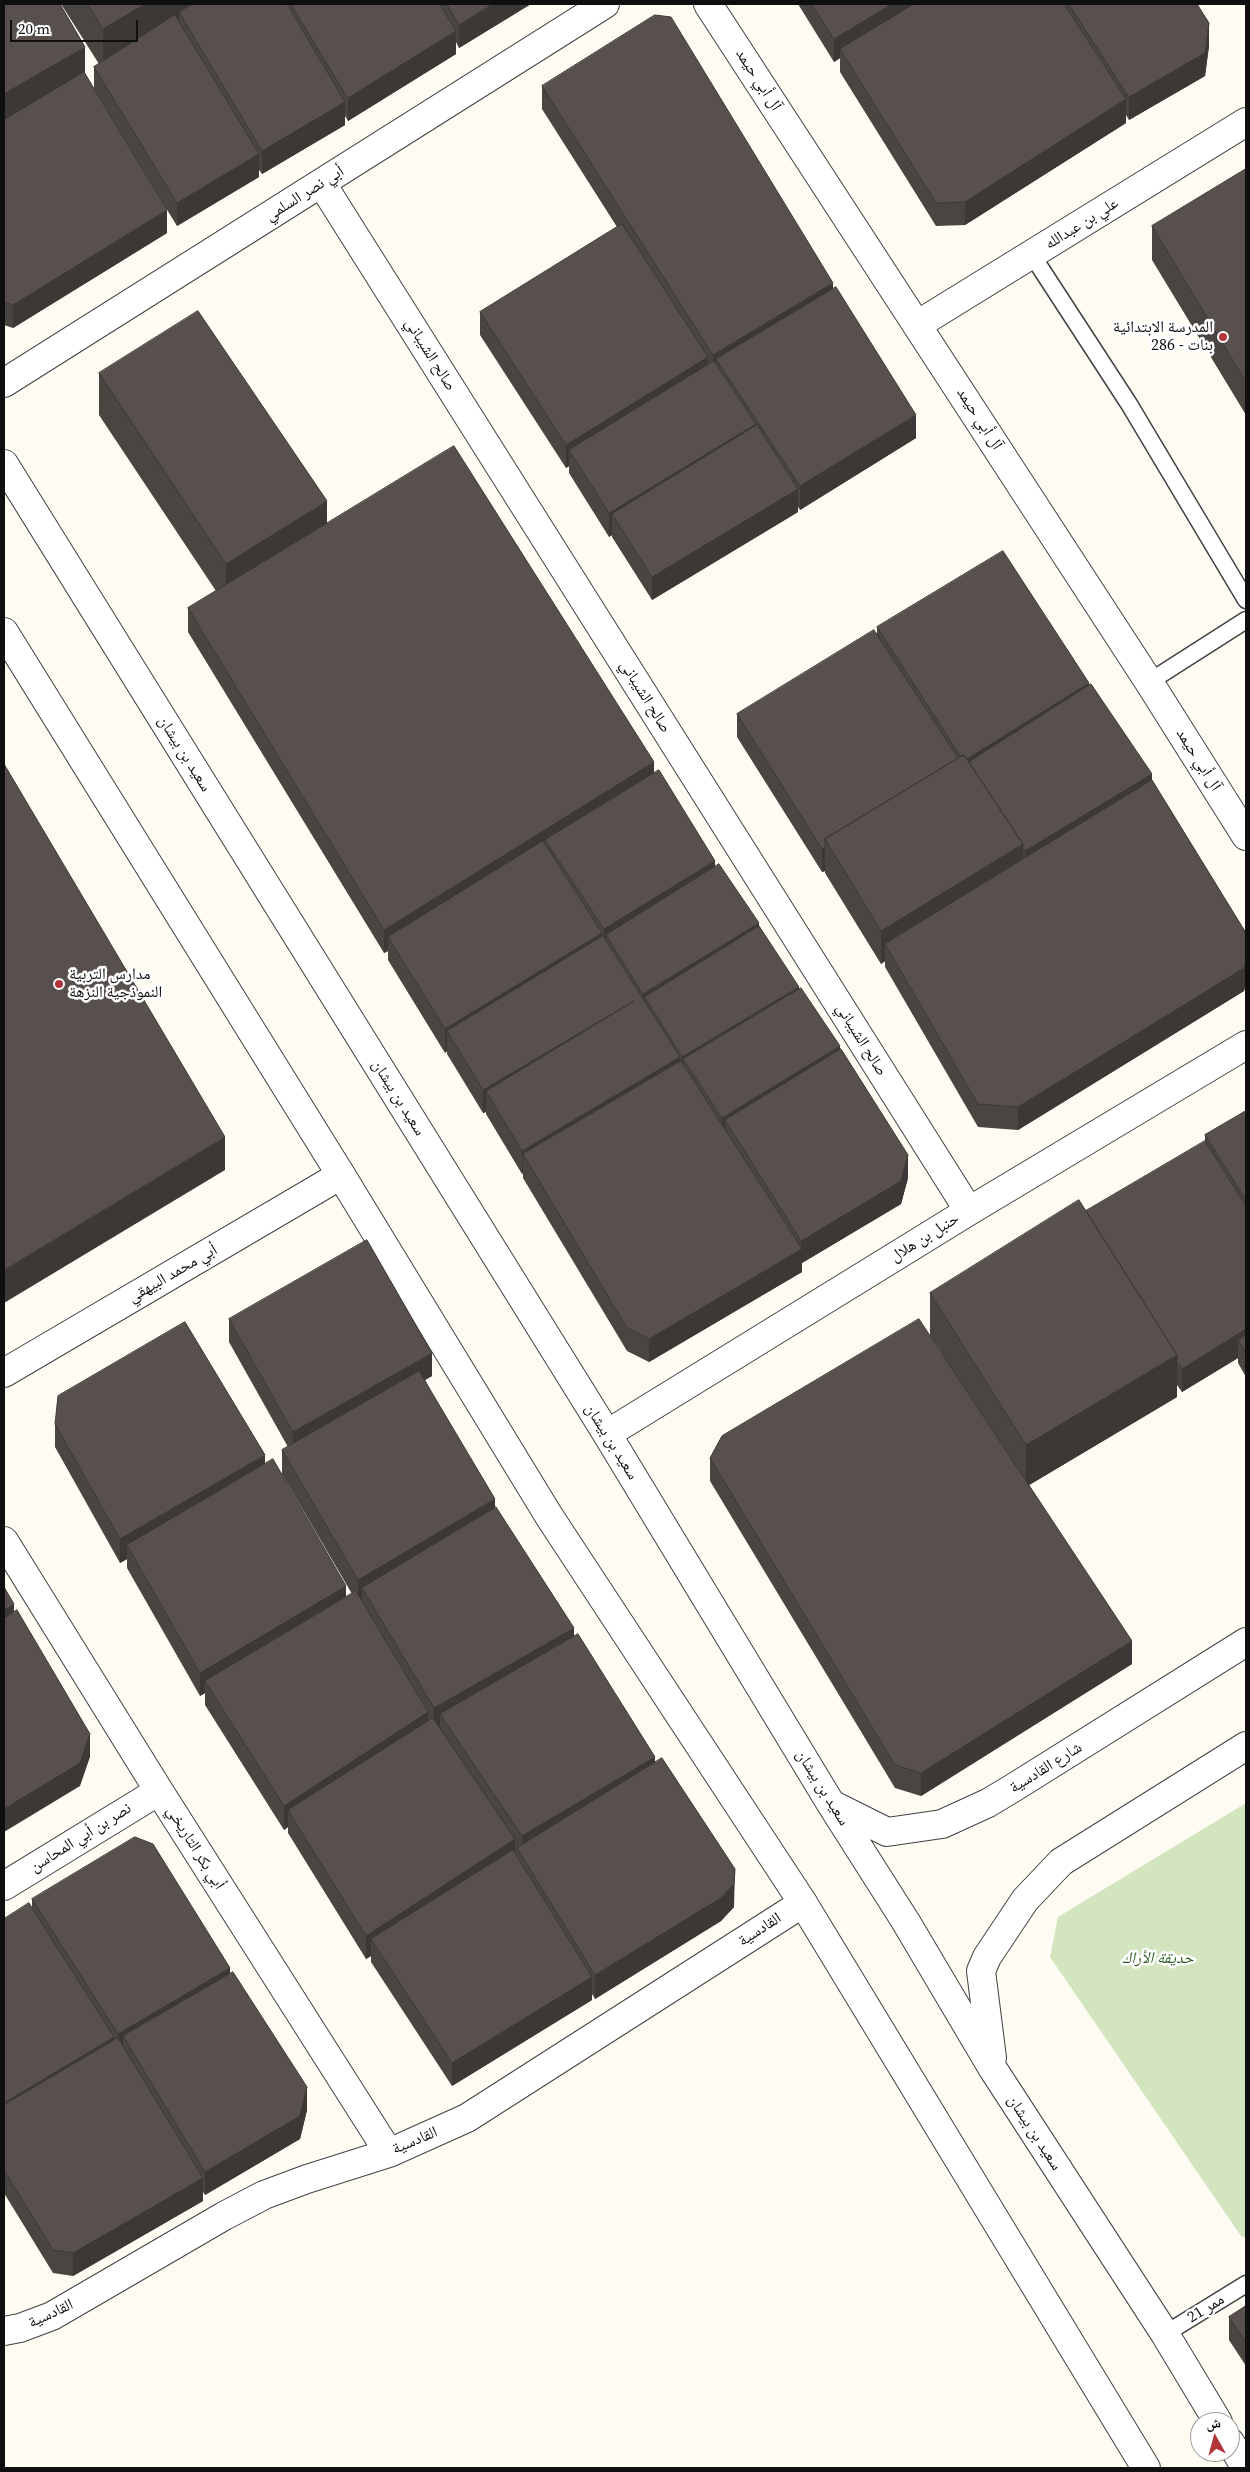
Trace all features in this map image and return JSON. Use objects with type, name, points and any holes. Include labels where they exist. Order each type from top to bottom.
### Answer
[{"type":"street","name":"أبي نصر السلمي","points":[[4,383],[605,4]]},
{"type":"street","name":"آل أبي حيمد","points":[[708,4],[1149,682],[1246,836]]},
{"type":"street","name":"علي بن عبدالله","points":[[918,325],[1246,122]]},
{"type":"street","name":"صالح الشيباني","points":[[322,184],[969,1211]]},
{"type":"street","name":"سعيد بن بيشان","points":[[4,464],[607,1434],[831,1804],[906,1922],[993,2070],[1165,2334],[1212,2412]]},
{"type":"street","points":[[4,632],[341,1175],[549,1516],[803,1903],[1146,2468]]},
{"type":"street","name":"حنبل بن هلال","points":[[607,1434],[969,1211],[1246,1045]]},
{"type":"street","name":"أبي محمد البيهقي","points":[[4,1373],[341,1175]]},
{"type":"street","name":"أبي بكر التاريخي","points":[[4,1541],[159,1791],[389,2153]]},
{"type":"street","name":"شارع القادسية","points":[[831,1804],[887,1832],[942,1824],[988,1803],[1246,1642]]},
{"type":"street","points":[[993,2070],[981,1971],[987,1957],[1025,1900],[1061,1862],[1246,1746]]},
{"type":"street","name":"نصر بن أبي المحاسن","points":[[4,1886],[159,1791]]},
{"type":"street","name":"القادسية","points":[[4,2331],[52,2316],[224,2216],[264,2195],[389,2153],[467,2118],[803,1903]]},
{"type":"lane","points":[[1032,255],[1129,404],[1246,600]]},
{"type":"lane","points":[[1149,682],[1246,620]]},
{"type":"lane","name":"ممر 21","points":[[1165,2334],[1246,2284]]},
{"type":"green space","name":"حديقة الأراك","points":[[1246,1803],[1246,2238],[1241,2236],[1050,1957],[1058,1917]]},
{"type":"building","points":[[4,4],[60,4],[85,47],[4,94]]},
{"type":"building","points":[[88,4],[145,4],[103,29]]},
{"type":"building","points":[[193,4],[287,4],[345,102],[262,151],[179,12]]},
{"type":"building","points":[[291,4],[440,4],[456,31],[348,98]]},
{"type":"building","points":[[447,4],[493,4],[459,25]]},
{"type":"building","points":[[812,4],[892,4],[834,39]]},
{"type":"building","points":[[914,4],[1064,4],[1126,99],[965,202],[936,203],[840,49]]},
{"type":"building","points":[[1069,4],[1197,4],[1209,23],[1205,53],[1129,97]]},
{"type":"building","points":[[175,15],[259,154],[177,203],[94,67]]},
{"type":"building","points":[[655,15],[671,17],[833,283],[713,355],[542,86]]},
{"type":"building","points":[[84,72],[167,210],[13,305],[4,302],[4,120]]},
{"type":"building","name":"المدرسة الابتدائية 286 - بنات","points":[[1246,169],[1246,382],[1152,226]]},
{"type":"building","points":[[622,224],[708,357],[566,445],[480,312]]},
{"type":"building","points":[[836,287],[916,415],[800,486],[716,359]]},
{"type":"building","points":[[198,311],[327,501],[226,564],[99,373]]},
{"type":"building","points":[[714,361],[756,424],[609,513],[569,450]]},
{"type":"building","points":[[757,425],[798,489],[652,577],[612,514]]},
{"type":"building","points":[[454,446],[654,762],[384,930],[188,608]]},
{"type":"building","points":[[1003,551],[1089,683],[967,759],[964,755],[961,757],[877,627]]},
{"type":"building","points":[[874,630],[958,758],[825,839],[825,847],[822,849],[737,714]]},
{"type":"building","points":[[1091,684],[1152,774],[1025,851],[1023,844],[969,762]]},
{"type":"building","points":[[964,755],[1023,844],[881,931],[825,839]]},
{"type":"building","name":"مدارس التربية النموذجية النزهة","points":[[4,764],[225,1137],[4,1270]]},
{"type":"building","points":[[659,770],[715,861],[604,929],[545,840]]},
{"type":"building","points":[[1152,780],[1246,933],[1246,961],[1244,968],[1018,1107],[978,1104],[885,944]]},
{"type":"building","points":[[543,841],[602,933],[445,1029],[388,937]]},
{"type":"building","points":[[719,864],[759,923],[643,994],[606,935]]},
{"type":"building","points":[[759,926],[799,987],[682,1057],[645,997]]},
{"type":"building","points":[[603,936],[680,1057],[522,1151],[486,1091],[634,1001],[483,1090],[447,1031]]},
{"type":"building","points":[[801,988],[840,1046],[722,1118],[683,1059]]},
{"type":"building","points":[[841,1049],[908,1155],[901,1181],[801,1241],[725,1120]]},
{"type":"building","points":[[681,1061],[802,1249],[649,1339],[627,1328],[523,1154]]},
{"type":"building","points":[[1246,1111],[1246,1200],[1205,1135]]},
{"type":"building","points":[[1205,1141],[1246,1206],[1246,1329],[1182,1369],[1177,1362],[1177,1355],[1086,1211]]},
{"type":"building","points":[[1079,1200],[1177,1355],[1026,1445],[930,1293]]},
{"type":"building","points":[[367,1240],[432,1353],[293,1432],[229,1319]]},
{"type":"building","points":[[919,1319],[1132,1641],[921,1773],[895,1765],[710,1458],[722,1436]]},
{"type":"building","points":[[185,1322],[265,1455],[120,1539],[55,1424],[58,1396]]},
{"type":"building","points":[[1246,1335],[1246,1353],[1238,1340]]},
{"type":"building","points":[[419,1371],[495,1499],[358,1580],[282,1450]]},
{"type":"building","points":[[273,1459],[346,1586],[200,1673],[127,1545]]},
{"type":"building","points":[[496,1507],[574,1628],[434,1708],[362,1588]]},
{"type":"building","points":[[4,1587],[14,1604],[4,1610]]},
{"type":"building","points":[[356,1591],[428,1712],[284,1806],[205,1681]]},
{"type":"building","points":[[17,1610],[90,1734],[80,1763],[4,1809],[4,1619]]},
{"type":"building","points":[[578,1634],[655,1757],[522,1836],[440,1714]]},
{"type":"building","points":[[433,1718],[515,1839],[366,1936],[288,1810]]},
{"type":"building","points":[[662,1758],[735,1869],[734,1884],[721,1898],[595,1975],[517,1848]]},
{"type":"building","points":[[135,1837],[153,1844],[230,1968],[118,2034],[32,1899]]},
{"type":"building","points":[[513,1850],[592,1977],[452,2063],[371,1939]]},
{"type":"building","points":[[29,1903],[114,2037],[4,2103],[4,1919]]},
{"type":"building","points":[[233,1972],[307,2087],[300,2116],[205,2172],[123,2036]]},
{"type":"building","points":[[118,2038],[203,2178],[73,2253],[53,2250],[4,2170],[4,2105]]},
{"type":"building","points":[[1246,2306],[1246,2343],[1229,2317]]},
{"type":"place","name":"المدرسة الابتدائية 286 - بنات","points":[[1223,337]]},
{"type":"place","name":"مدارس التربية النموذجية النزهة","points":[[59,984]]}]
